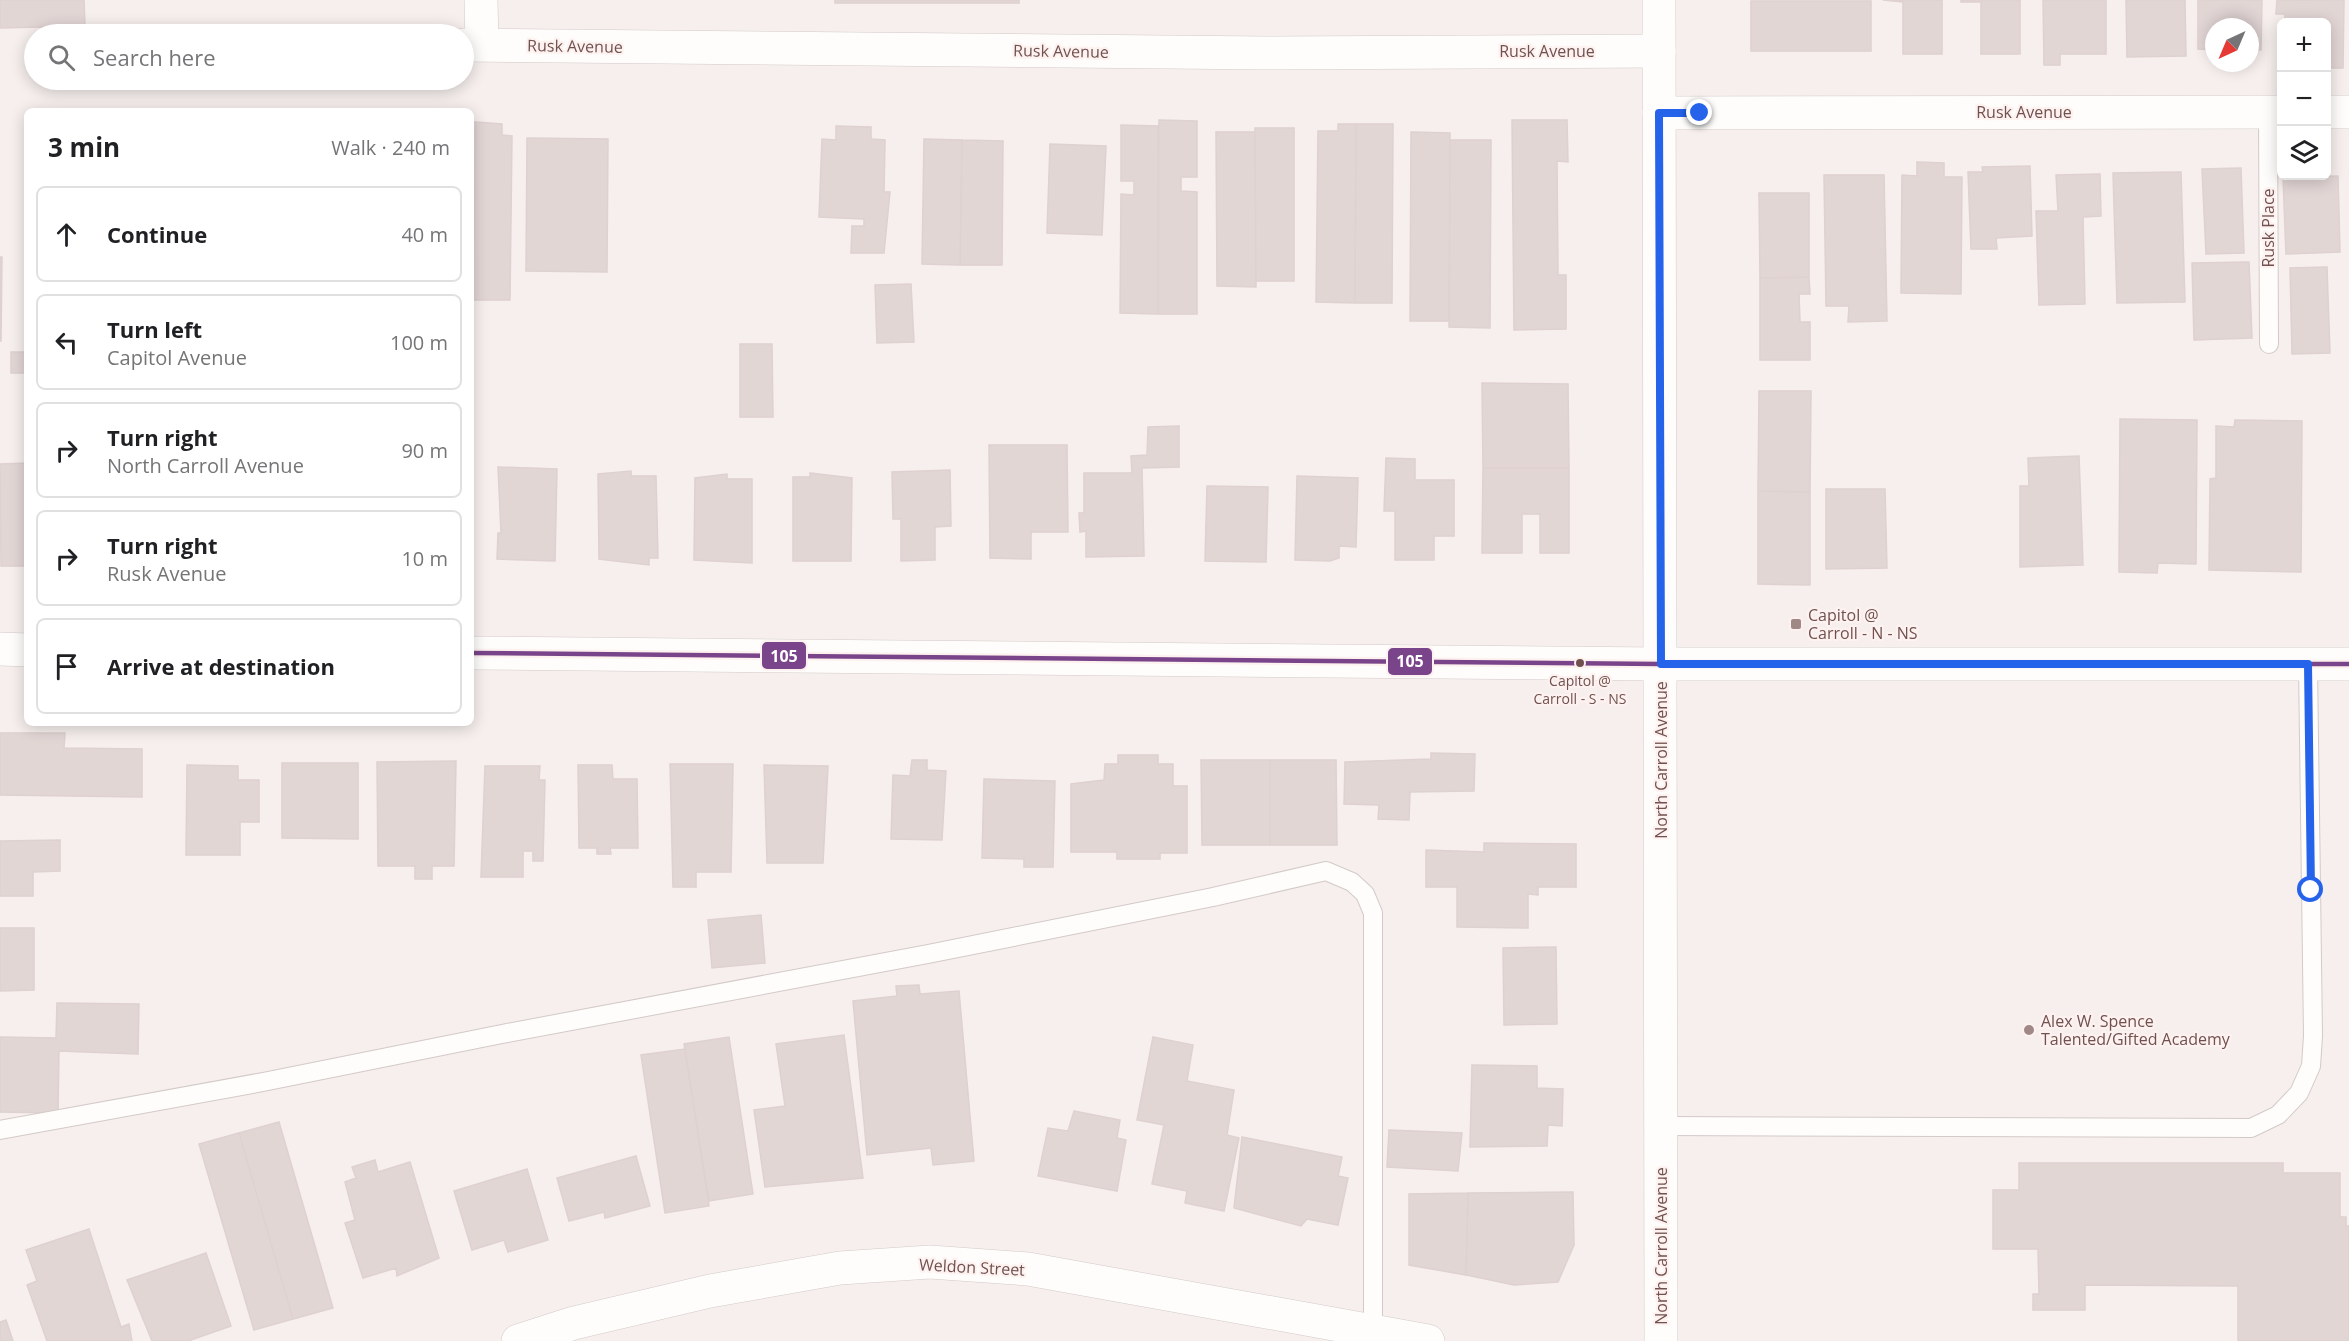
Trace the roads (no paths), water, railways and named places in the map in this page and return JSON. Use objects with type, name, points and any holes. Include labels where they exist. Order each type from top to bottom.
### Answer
[{"type":"street","points":[[474,39],[481,0]]},
{"type":"street","name":"North Carroll Avenue","points":[[1659,0],[1660,1341]]},
{"type":"street","name":"Rusk Avenue","points":[[474,45],[1266,53],[1659,51]]},
{"type":"street","name":"Rusk Avenue","points":[[1659,113],[2275,112]]},
{"type":"street","points":[[2331,112],[2349,112]]},
{"type":"street","points":[[0,649],[24,650]]},
{"type":"street","points":[[474,653],[1661,664],[2349,664]]},
{"type":"street","name":"Weldon Street","points":[[518,1341],[574,1323],[710,1291],[840,1268],[930,1262],[1028,1269],[1428,1341]]},
{"type":"lane","name":"Rusk Place","points":[[2269,344],[2275,112]]},
{"type":"lane","points":[[1660,1126],[2252,1128],[2278,1115],[2299,1093],[2312,1066],[2308,664]]},
{"type":"lane","points":[[0,1130],[263,1082],[502,1034],[928,954],[1213,897],[1326,871],[1353,882],[1365,894],[1373,913],[1373,1332]]},
{"type":"place","name":"Capitol @ Carroll - N - NS","points":[[1796,624]]},
{"type":"place","name":"Capitol @ Carroll - S - NS","points":[[1580,663]]},
{"type":"place","name":"Alex W. Spence Talented/Gifted Academy","points":[[2029,1030]]}]
